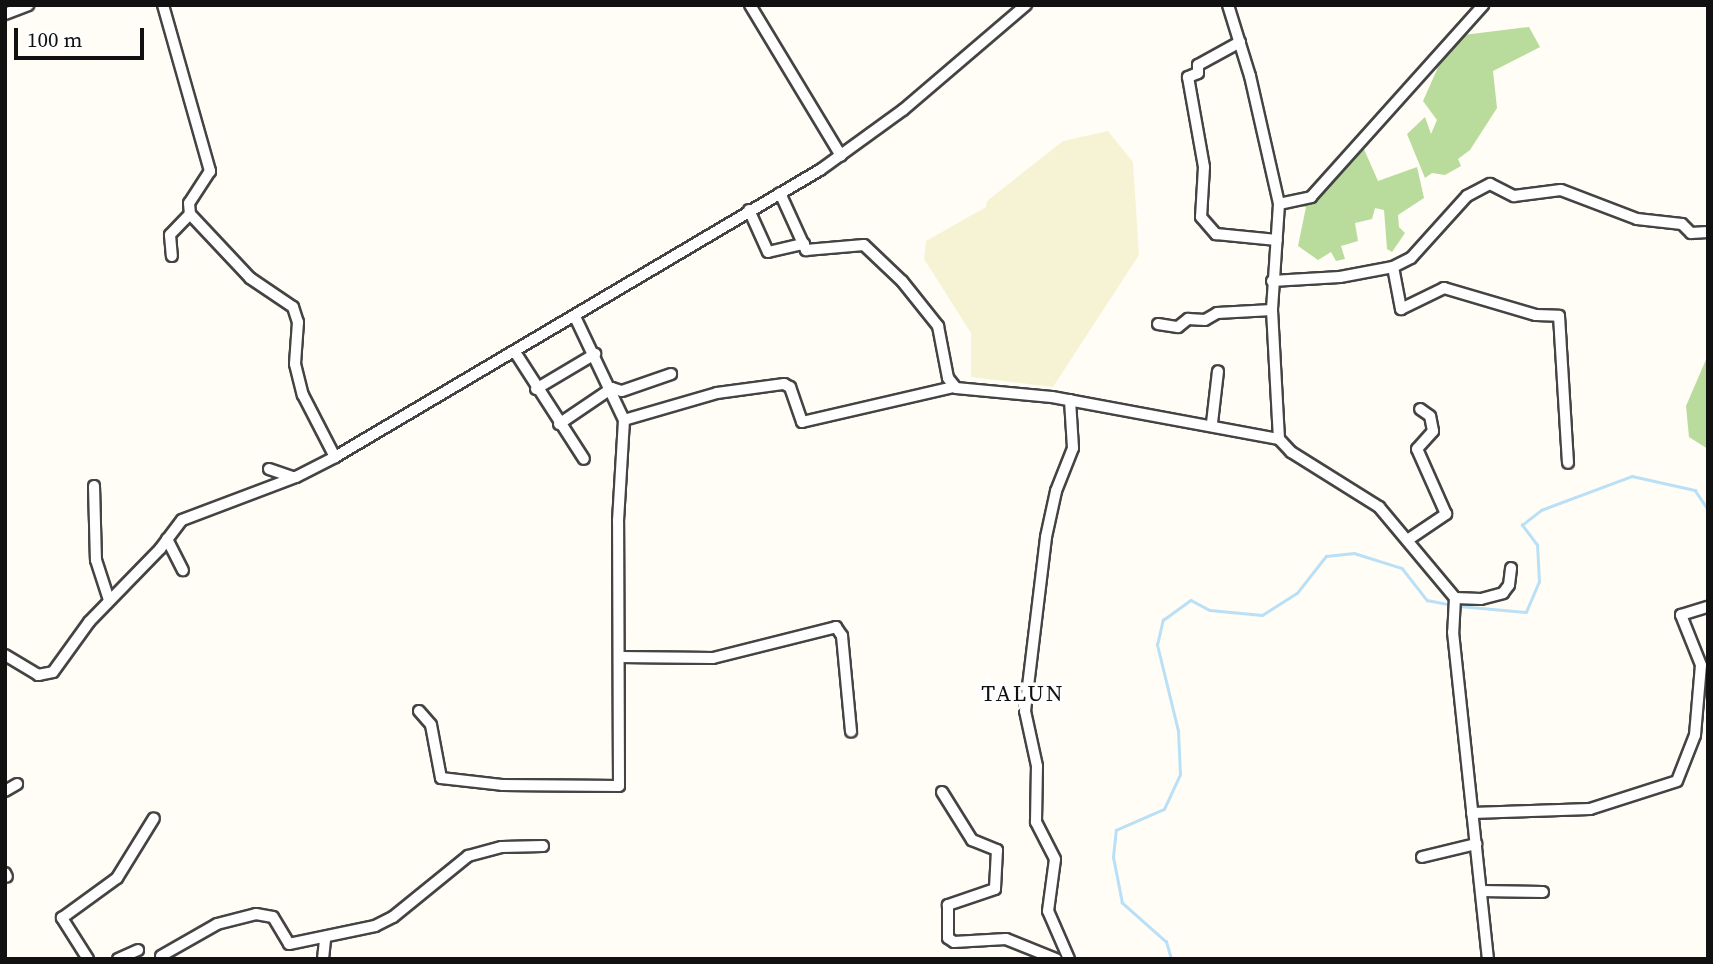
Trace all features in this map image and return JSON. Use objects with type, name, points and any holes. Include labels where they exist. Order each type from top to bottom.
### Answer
[{"type":"street","points":[[5,14],[28,5]]},
{"type":"street","points":[[163,5],[209,167],[206,183],[189,203],[190,214],[243,272],[295,311],[295,363],[303,395],[335,457]]},
{"type":"street","points":[[750,5],[841,156]]},
{"type":"street","points":[[5,655],[38,675],[53,672],[109,600],[190,514],[296,477],[335,457],[575,317],[841,156],[1026,5]]},
{"type":"street","points":[[1228,5],[1240,42],[1279,204],[1272,281],[1279,439]]},
{"type":"street","points":[[1279,204],[1311,197],[1382,122],[1483,5]]},
{"type":"street","points":[[1240,42],[1198,65],[1198,73],[1188,76],[1204,167],[1201,217],[1216,234],[1277,240]]},
{"type":"street","points":[[1272,281],[1340,277],[1394,267],[1411,258],[1467,196],[1490,184],[1514,196],[1561,190],[1637,219],[1684,225],[1689,233],[1708,232]]},
{"type":"street","points":[[780,193],[804,244],[813,251],[855,243],[871,250],[938,326],[954,387]]},
{"type":"street","points":[[749,211],[768,252],[804,244]]},
{"type":"street","points":[[172,256],[170,235],[190,214]]},
{"type":"street","points":[[1394,267],[1401,309],[1442,288],[1535,315],[1559,316],[1568,463]]},
{"type":"street","points":[[1158,324],[1178,327],[1188,318],[1205,320],[1217,313],[1272,310]]},
{"type":"street","points":[[419,711],[431,725],[441,778],[615,789],[620,783],[618,522],[624,420],[612,388],[575,317]]},
{"type":"street","points":[[515,352],[536,389],[584,459]]},
{"type":"street","points":[[536,389],[595,354]]},
{"type":"street","points":[[1212,423],[1218,372]]},
{"type":"street","points":[[612,388],[622,391],[671,374]]},
{"type":"street","points":[[624,420],[717,393],[784,384],[790,387],[797,418],[802,422],[954,387],[1070,400],[1212,423],[1279,439],[1298,457],[1371,500],[1409,538],[1455,600],[1453,632],[1488,959]]},
{"type":"street","points":[[559,424],[612,388]]},
{"type":"street","points":[[1069,959],[1048,911],[1055,859],[1036,822],[1037,766],[1025,711],[1046,537],[1056,491],[1073,448],[1070,400]]},
{"type":"street","points":[[1409,538],[1446,514],[1417,449],[1433,431],[1430,416],[1420,409]]},
{"type":"street","points":[[269,470],[284,477],[296,477]]},
{"type":"street","points":[[94,486],[96,560],[109,600]]},
{"type":"street","points":[[167,540],[183,570]]},
{"type":"street","points":[[1455,600],[1481,599],[1503,593],[1509,585],[1511,568]]},
{"type":"street","points":[[1472,813],[1590,809],[1677,781],[1695,735],[1701,665],[1681,615],[1708,607]]},
{"type":"street","points":[[620,657],[713,658],[836,627],[842,636],[851,732]]},
{"type":"street","points":[[5,791],[17,784]]},
{"type":"street","points":[[942,792],[972,840],[997,850],[995,889],[948,905],[948,938],[954,942],[1003,939],[1056,959]]},
{"type":"street","points":[[88,959],[62,918],[117,878],[154,818]]},
{"type":"street","points":[[1422,857],[1476,844]]},
{"type":"street","points":[[161,956],[217,925],[256,914],[272,918],[287,943],[325,939],[388,920],[468,856],[502,847],[542,846]]},
{"type":"street","points":[[1481,891],[1544,892]]},
{"type":"street","points":[[323,959],[325,939]]},
{"type":"street","points":[[118,959],[138,950]]},
{"type":"shaded area","points":[[1108,131],[1133,162],[1139,255],[1053,387],[971,377],[971,333],[924,259],[926,241],[986,207],[987,201],[1063,141]]},
{"type":"green space","points":[[1529,27],[1540,47],[1493,71],[1497,108],[1470,150],[1458,159],[1461,166],[1445,175],[1432,173],[1425,178],[1407,134],[1425,117],[1431,134],[1437,120],[1423,101],[1439,65],[1463,35]]},
{"type":"green space","points":[[1363,147],[1378,181],[1417,167],[1424,198],[1398,215],[1399,227],[1405,233],[1392,252],[1387,249],[1384,210],[1375,208],[1372,219],[1355,223],[1358,241],[1341,246],[1345,259],[1336,261],[1331,252],[1318,260],[1298,246],[1306,207],[1298,206]]},
{"type":"green space","points":[[1708,355],[1708,449],[1689,437],[1686,406]]},
{"type":"waterway","points":[[1459,606],[1526,612],[1539,582],[1537,545],[1522,525],[1541,510],[1632,476],[1695,490],[1708,509]]},
{"type":"waterway","points":[[1171,959],[1166,942],[1122,903],[1113,857],[1116,830],[1164,809],[1180,774],[1178,731],[1157,645],[1163,620],[1191,600],[1210,610],[1262,615],[1297,593],[1326,556],[1354,553],[1402,568],[1427,600],[1452,605]]},
{"type":"district","name":"TALUN","points":[[1023,693]]}]
